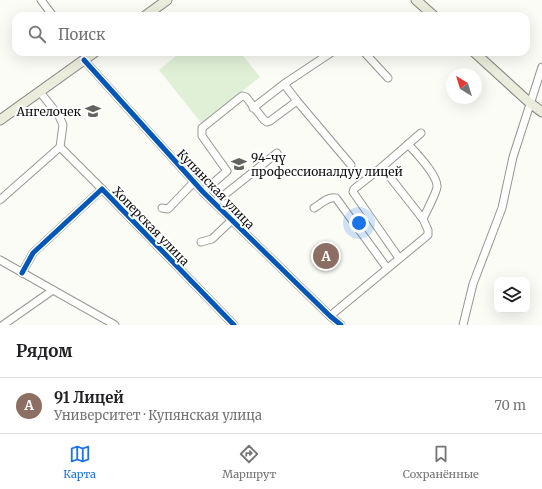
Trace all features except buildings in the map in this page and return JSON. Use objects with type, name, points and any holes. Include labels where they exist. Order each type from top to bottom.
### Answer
[{"type":"main road","points":[[150,12],[167,0]]},
{"type":"main road","points":[[416,0],[430,12]]},
{"type":"main road","points":[[0,120],[90,56]]},
{"type":"main road","points":[[478,56],[542,112]]},
{"type":"street","points":[[41,0],[50,12]]},
{"type":"street","points":[[253,108],[284,84],[326,56]]},
{"type":"street","points":[[368,56],[388,78]]},
{"type":"street","name":"Купянская улица","points":[[84,60],[194,182],[330,316],[341,325]]},
{"type":"street","points":[[463,325],[473,284],[502,208],[513,157],[542,67]]},
{"type":"street","points":[[284,84],[351,165]]},
{"type":"street","points":[[0,200],[60,147],[63,125],[59,116],[40,92]]},
{"type":"street","points":[[204,192],[227,171],[202,136],[202,128],[242,96],[245,96],[253,108],[267,122],[297,101]]},
{"type":"street","points":[[399,258],[353,192],[354,189],[421,133]]},
{"type":"street","points":[[408,144],[423,160],[436,184],[436,191],[423,219]]},
{"type":"street","name":"Хоперская улица","points":[[60,147],[234,325]]},
{"type":"street","points":[[214,202],[277,152]]},
{"type":"street","points":[[330,316],[428,235],[428,230],[423,219],[382,167]]},
{"type":"street","points":[[162,208],[168,209],[194,182]]},
{"type":"street","name":"Хоперская улица","points":[[22,273],[33,253],[102,189]]},
{"type":"street","points":[[314,208],[327,199],[336,198],[387,268]]},
{"type":"street","points":[[202,242],[212,239],[232,220]]},
{"type":"street","points":[[0,260],[115,325]]},
{"type":"street","points":[[3,325],[53,290]]},
{"type":"green space","points":[[176,56],[243,56],[260,77],[202,124],[159,70]]},
{"type":"cycle path","points":[[84,60],[203,192],[341,325]]},
{"type":"cycle path","points":[[22,273],[33,253],[102,189],[234,325]]},
{"type":"place","name":"Ангелочек","points":[[93,111]]},
{"type":"place","name":"94-чү профессионалдуу лицей","points":[[239,164]]},
{"type":"place","name":"91 Лицей","points":[[326,256]]}]
